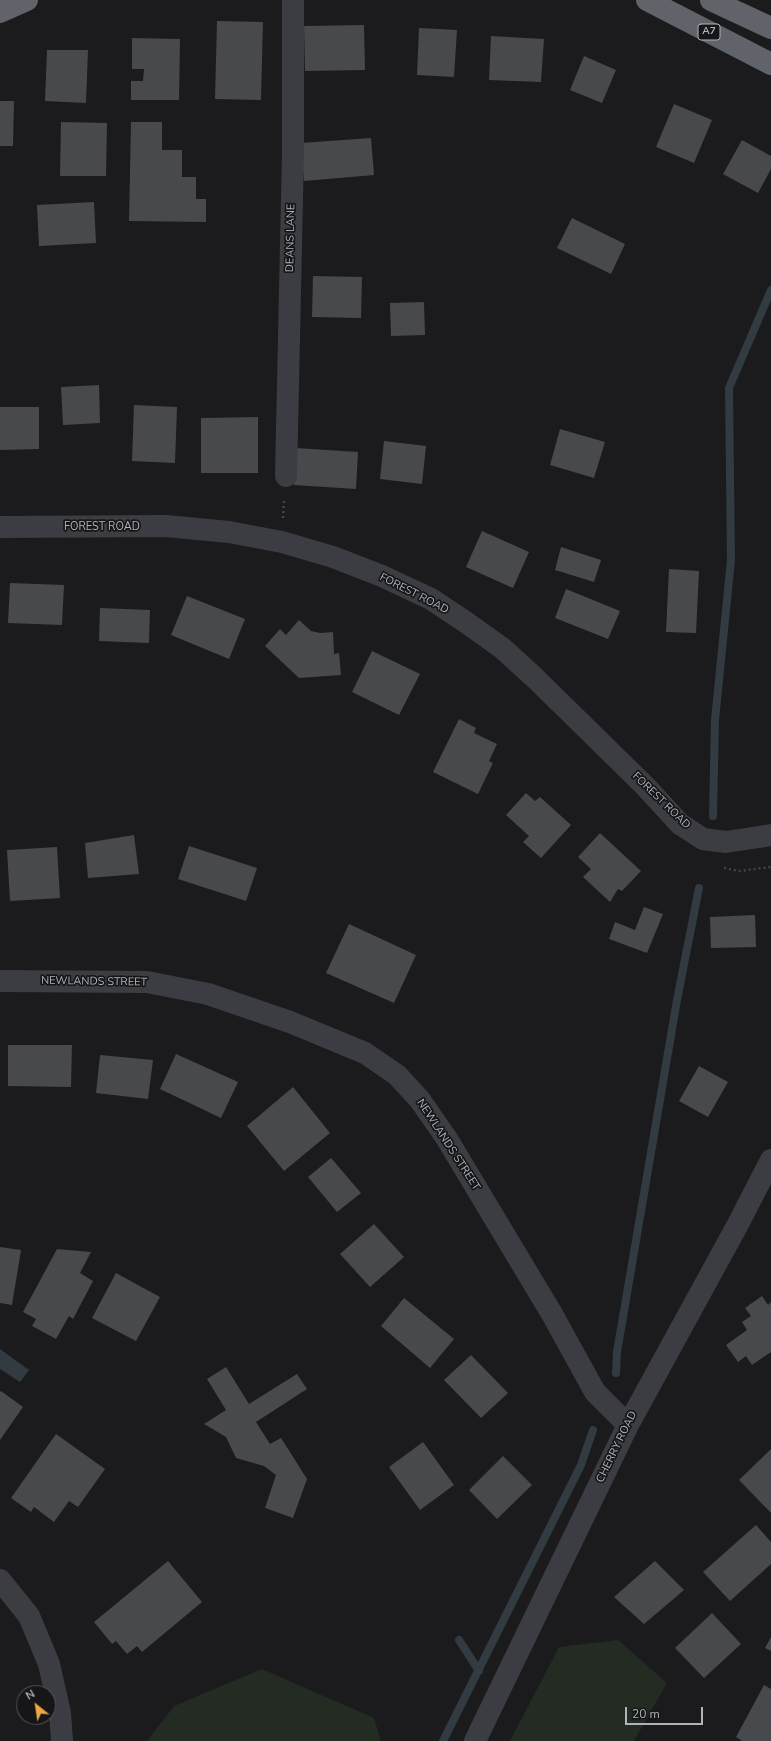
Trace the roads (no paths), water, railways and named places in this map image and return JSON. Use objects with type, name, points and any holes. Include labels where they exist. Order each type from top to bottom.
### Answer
[{"type":"highway","points":[[0,12],[27,0]]},
{"type":"highway","name":"A7","points":[[647,0],[771,64]]},
{"type":"highway","points":[[711,0],[771,28]]},
{"type":"street","name":"DEANS LANE","points":[[286,476],[293,152],[293,0]]},
{"type":"street","name":"FOREST ROAD","points":[[0,527],[166,526],[229,532],[282,542],[333,557],[382,576],[431,600],[502,648],[535,678],[646,787],[680,824],[702,839],[726,842],[771,835]]},
{"type":"street","name":"NEWLANDS STREET","points":[[0,981],[147,982],[208,994],[290,1022],[365,1053],[397,1075],[420,1100],[447,1139],[552,1314],[595,1392],[628,1425]]},
{"type":"street","name":"CHERRY ROAD","points":[[475,1741],[628,1425],[741,1219],[771,1160]]},
{"type":"street","points":[[0,1580],[29,1616],[49,1664],[60,1713],[62,1741]]},
{"type":"waterway","points":[[713,816],[715,720],[731,560],[729,388],[771,290]]},
{"type":"waterway","points":[[616,1373],[617,1352],[677,1000],[699,888]]},
{"type":"waterway","points":[[443,1741],[581,1465],[593,1430]]},
{"type":"waterway","points":[[459,1640],[479,1671]]}]
